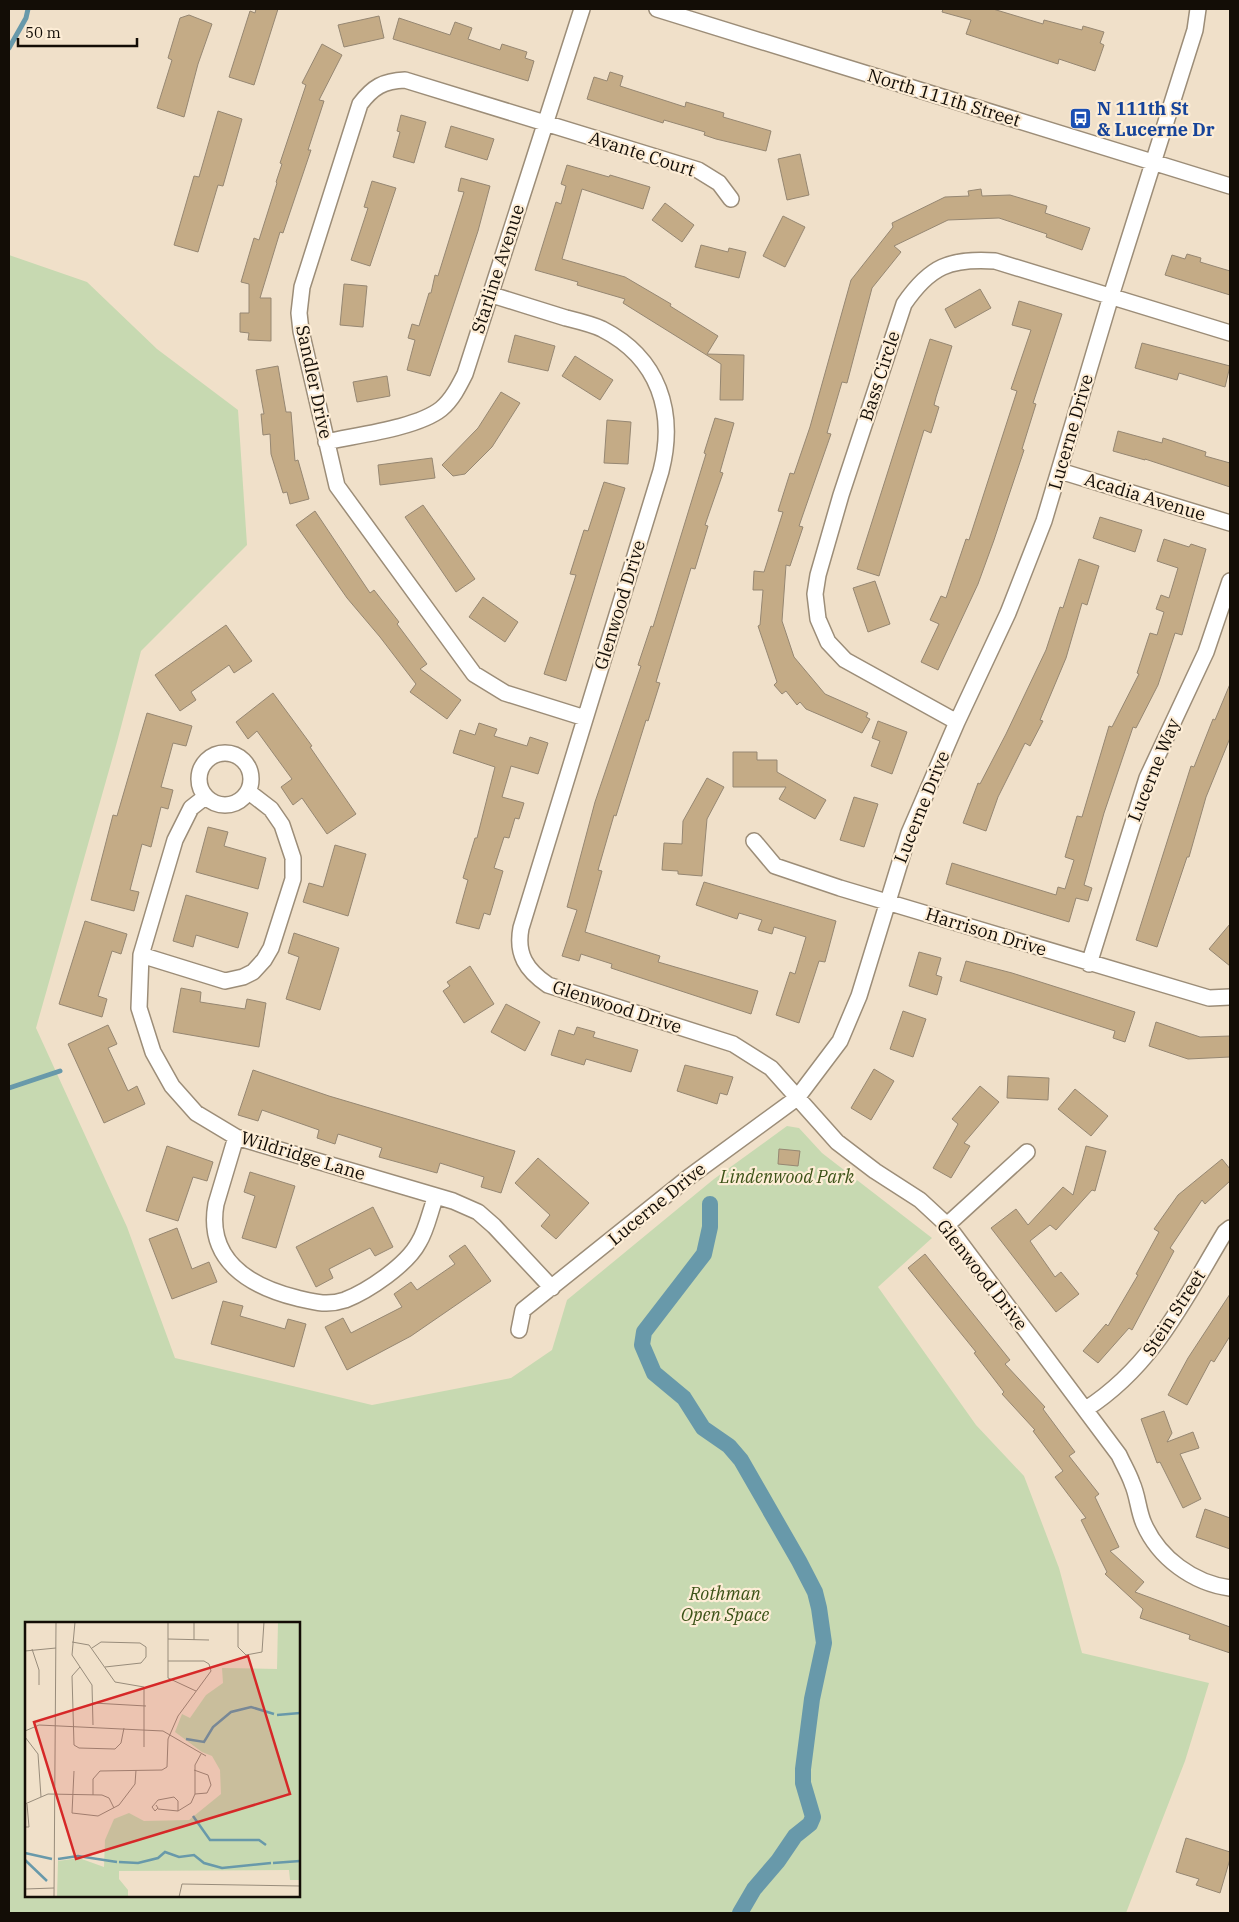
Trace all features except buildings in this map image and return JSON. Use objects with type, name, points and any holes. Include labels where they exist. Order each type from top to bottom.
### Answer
[{"type":"street","name":"Starline Avenue","points":[[326,442],[421,420],[442,408],[457,390],[465,374],[489,294],[582,9]]},
{"type":"street","name":"North 111th Street","points":[[657,9],[1230,186]]},
{"type":"street","name":"Lucerne Drive","points":[[519,1330],[523,1310],[689,1177],[797,1098],[840,1040],[859,996],[909,833],[957,722],[1008,613],[1044,521],[1111,296],[1195,30],[1198,9]]},
{"type":"street","name":"Sandler Drive","points":[[545,123],[405,80],[387,81],[371,90],[360,104],[302,287],[300,312],[304,345],[337,486],[474,674],[505,693],[586,718]]},
{"type":"street","name":"Avante Court","points":[[545,123],[698,170],[719,183],[731,199]]},
{"type":"street","name":"Bass Circle","points":[[957,722],[845,660],[828,642],[818,619],[815,594],[818,575],[841,495],[904,304],[916,287],[930,274],[948,264],[968,259],[995,261],[1230,333]]},
{"type":"street","name":"Glenwood Drive","points":[[489,294],[600,328],[621,340],[643,361],[662,394],[667,418],[666,449],[521,928],[519,940],[522,960],[532,975],[548,985],[733,1044],[771,1068],[837,1142],[875,1171],[920,1200],[947,1225],[1119,1455],[1133,1484],[1144,1524],[1159,1549],[1181,1569],[1207,1582],[1230,1588]]},
{"type":"street","name":"Acadia Avenue","points":[[1060,471],[1230,523]]},
{"type":"street","name":"Lucerne Way","points":[[1089,964],[1147,778],[1206,652],[1230,581]]},
{"type":"street","points":[[229,752],[240,757],[249,767],[252,779],[249,792],[240,801],[228,806],[216,804],[205,797],[199,785],[199,772],[206,761],[216,754],[229,752]]},
{"type":"street","points":[[141,955],[225,981],[243,977],[252,972],[264,960],[293,879],[292,858],[282,825],[271,809],[249,792]]},
{"type":"street","name":"Wildridge Lane","points":[[205,797],[191,808],[175,840],[141,955],[139,1008],[153,1052],[172,1086],[196,1113],[236,1136],[436,1196],[478,1212],[515,1246],[552,1288]]},
{"type":"street","name":"Harrison Drive","points":[[754,841],[775,866],[1089,964],[1209,998],[1230,997]]},
{"type":"street","points":[[236,1136],[215,1210],[216,1240],[229,1264],[258,1286],[272,1292],[330,1304],[360,1292],[393,1270],[419,1242],[436,1196]]},
{"type":"street","points":[[947,1225],[1027,1152]]},
{"type":"street","name":"Stein Street","points":[[1086,1410],[1132,1374],[1157,1344],[1225,1232],[1230,1228]]},
{"type":"green space","name":"Rothman Open Space","points":[[9,255],[87,282],[157,349],[238,410],[247,545],[141,651],[36,1028],[127,1227],[175,1358],[372,1405],[511,1378],[552,1350],[567,1300],[714,1179],[787,1126],[799,1128],[822,1153],[932,1238],[878,1287],[976,1425],[1024,1476],[1059,1568],[1082,1653],[1209,1683],[1185,1761],[1126,1913],[9,1913]]},
{"type":"waterway","points":[[9,48],[26,18],[28,9]]},
{"type":"waterway","points":[[9,1088],[60,1071]]},
{"type":"waterway","points":[[710,1204],[710,1227],[704,1254],[644,1332],[642,1345],[654,1373],[684,1398],[703,1428],[729,1446],[741,1460],[815,1592],[824,1643],[812,1699],[803,1769],[803,1783],[813,1817],[810,1824],[795,1836],[778,1861],[754,1889],[740,1913]]},
{"type":"place","name":"N 111th St & Lucerne Dr","points":[[1081,119]]},
{"type":"park label","name":"Lindenwood Park","points":[[787,1177]]}]
